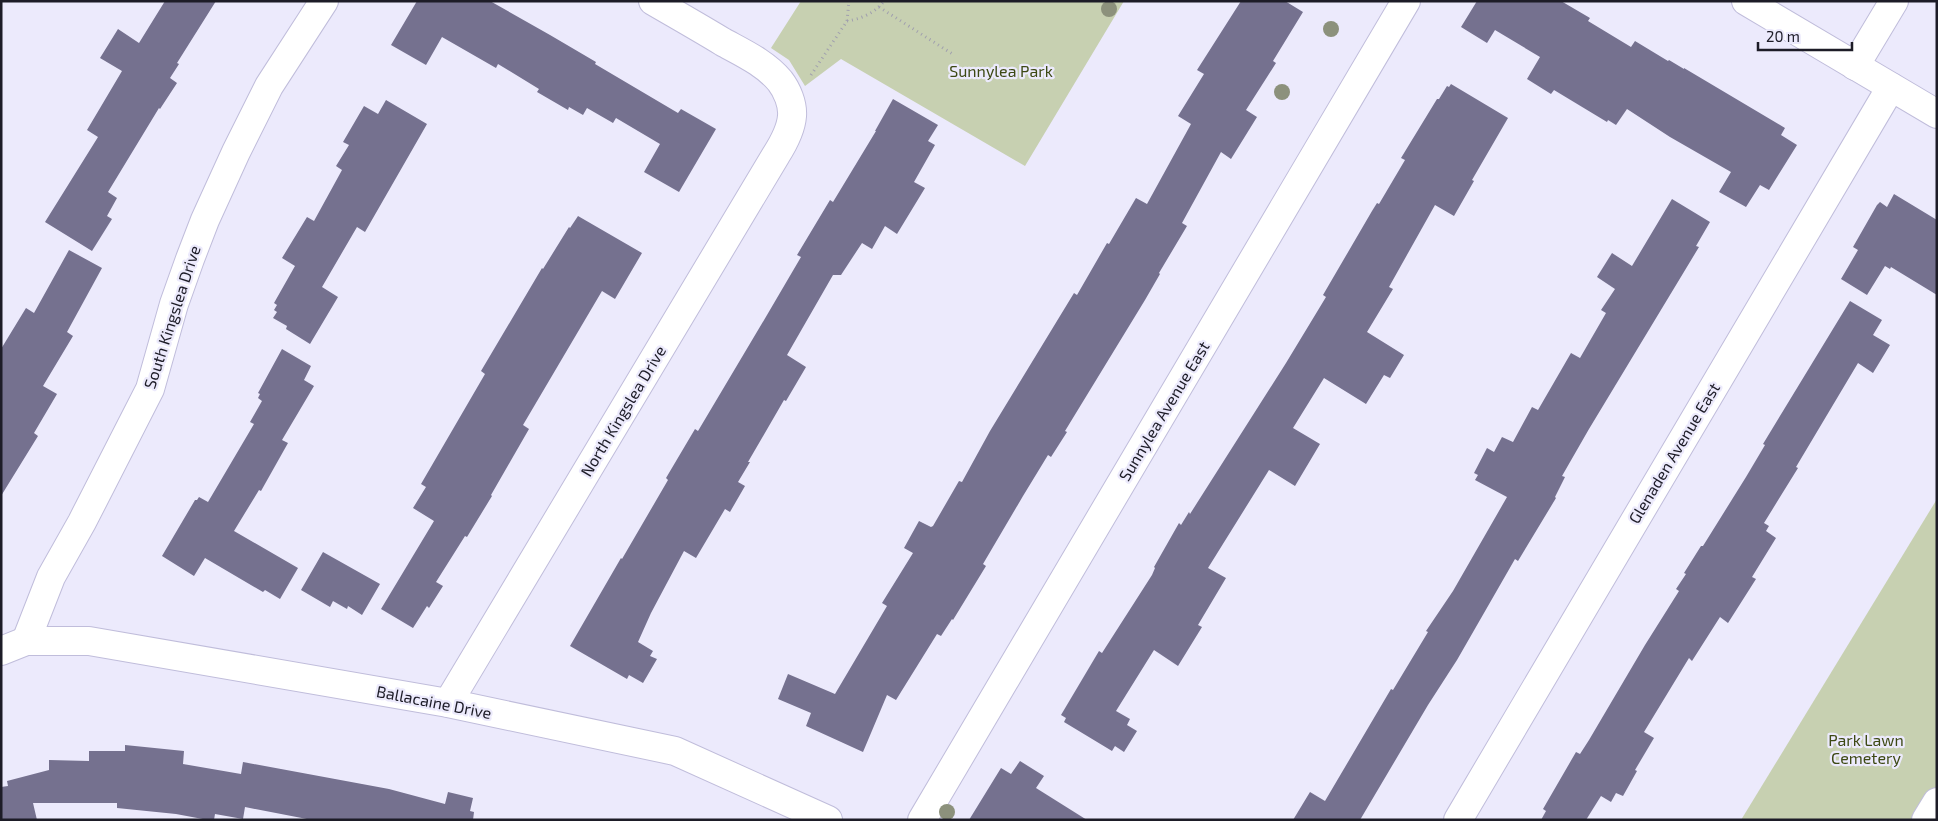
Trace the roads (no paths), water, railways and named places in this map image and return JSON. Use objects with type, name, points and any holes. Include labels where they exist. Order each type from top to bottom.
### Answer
[{"type":"street","name":"South Kingslea Drive","points":[[26,641],[51,577],[82,522],[150,389],[174,304],[190,259],[205,220],[236,152],[269,86],[324,1]]},
{"type":"street","name":"North Kingslea Drive","points":[[448,703],[784,143],[792,110],[787,92],[780,81],[769,70],[753,59],[653,1]]},
{"type":"street","name":"Sunnylea Avenue East","points":[[922,820],[1406,1]]},
{"type":"street","points":[[1746,1],[1937,114]]},
{"type":"street","points":[[1855,66],[1894,1]]},
{"type":"street","name":"Glenaden Avenue East","points":[[1458,820],[1891,87]]},
{"type":"street","points":[[1,651],[26,641]]},
{"type":"street","name":"Ballacaine Drive","points":[[26,641],[89,641],[448,703],[675,751],[828,820]]},
{"type":"street","points":[[1926,820],[1937,802]]},
{"type":"park label","name":"Sunnylea Park","points":[[1001,71]]},
{"type":"park label","name":"Park Lawn Cemetery","points":[[1866,749]]}]
